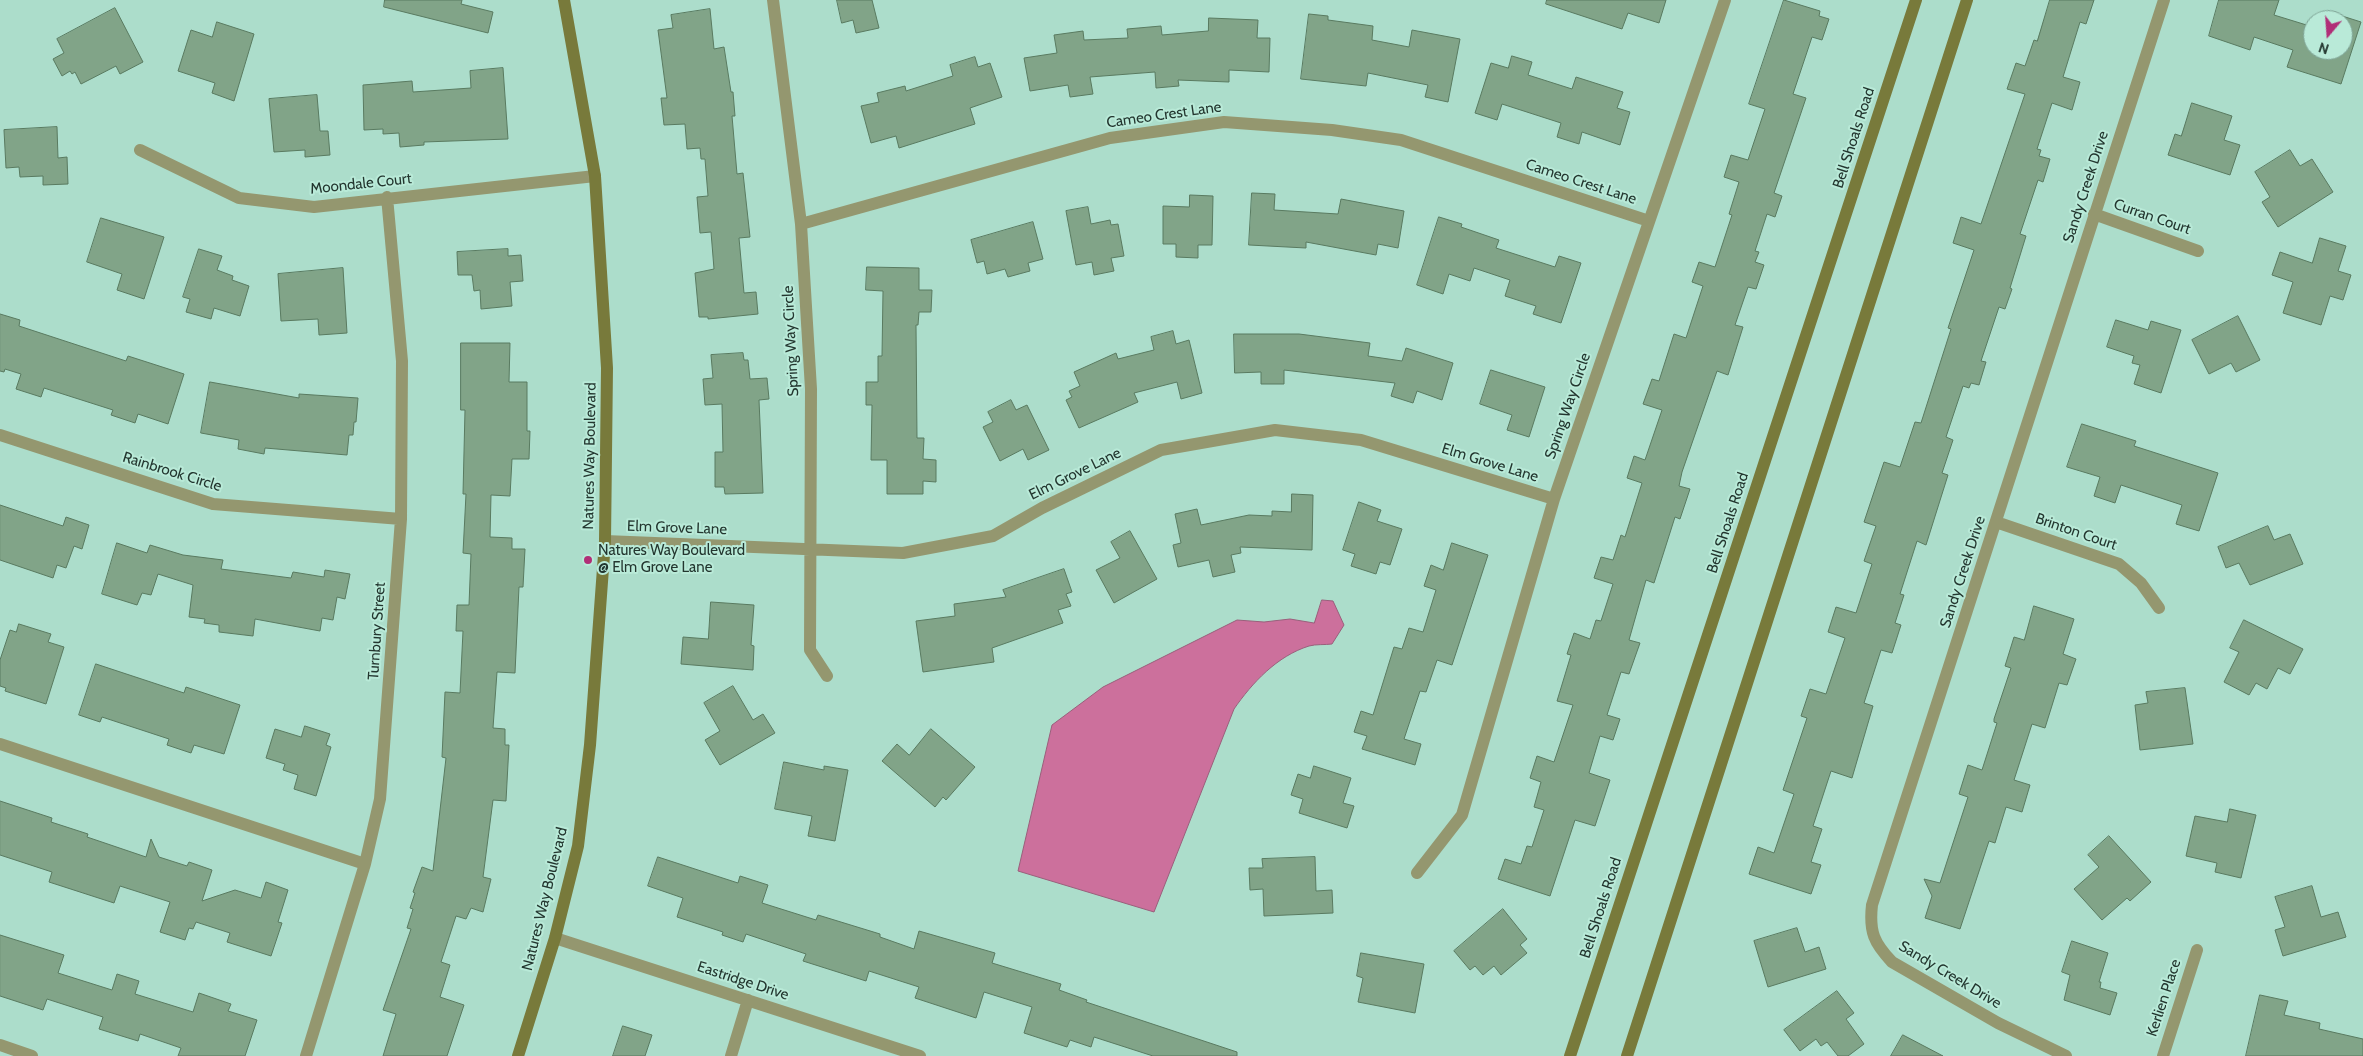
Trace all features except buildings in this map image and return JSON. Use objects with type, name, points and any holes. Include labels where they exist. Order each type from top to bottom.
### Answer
[{"type":"main road","name":"Natures Way Boulevard","points":[[518,1056],[555,938],[578,846],[590,745],[605,541],[607,368],[595,176],[564,0]]},
{"type":"main road","name":"Bell Shoals Road","points":[[1570,1056],[1916,0]]},
{"type":"main road","points":[[1627,1056],[1967,0]]},
{"type":"street","name":"Spring Way Circle","points":[[773,0],[801,224],[811,389],[810,650],[827,676]]},
{"type":"street","name":"Spring Way Circle","points":[[1417,873],[1462,815],[1554,499],[1725,0]]},
{"type":"street","name":"Sandy Creek Drive","points":[[2066,1056],[1998,1022],[1892,962],[1872,936],[1872,905],[2164,0]]},
{"type":"street","name":"Cameo Crest Lane","points":[[801,224],[1110,138],[1224,122],[1332,130],[1402,140],[1649,221]]},
{"type":"street","name":"Moondale Court","points":[[140,150],[239,198],[314,207],[388,197],[595,176]]},
{"type":"street","name":"Turnbury Street","points":[[306,1056],[365,864],[380,799],[401,520],[402,361],[388,197]]},
{"type":"street","name":"Curran Court","points":[[2094,214],[2198,251]]},
{"type":"street","name":"Elm Grove Lane","points":[[605,541],[903,552],[993,536],[1042,508],[1161,450],[1275,430],[1361,440],[1554,499]]},
{"type":"street","name":"Rainbrook Circle","points":[[0,435],[213,504],[401,520]]},
{"type":"street","name":"Brinton Court","points":[[1996,522],[2119,564],[2141,583],[2158,608]]},
{"type":"street","points":[[0,744],[365,864]]},
{"type":"street","name":"Eastridge Drive","points":[[555,938],[920,1056]]},
{"type":"street","name":"Kerlien Place","points":[[2163,1056],[2197,950]]},
{"type":"street","points":[[731,1056],[748,1000]]},
{"type":"street","points":[[0,1045],[32,1056]]},
{"type":"shaded area","points":[[1322,600],[1333,601],[1344,625],[1332,644],[1309,646],[1286,656],[1276,663],[1257,680],[1234,709],[1154,912],[1018,871],[1052,725],[1103,687],[1237,620],[1264,622],[1290,619],[1314,623]]},
{"type":"place","name":"Natures Way Boulevard @ Elm Grove Lane","points":[[588,560]]}]
